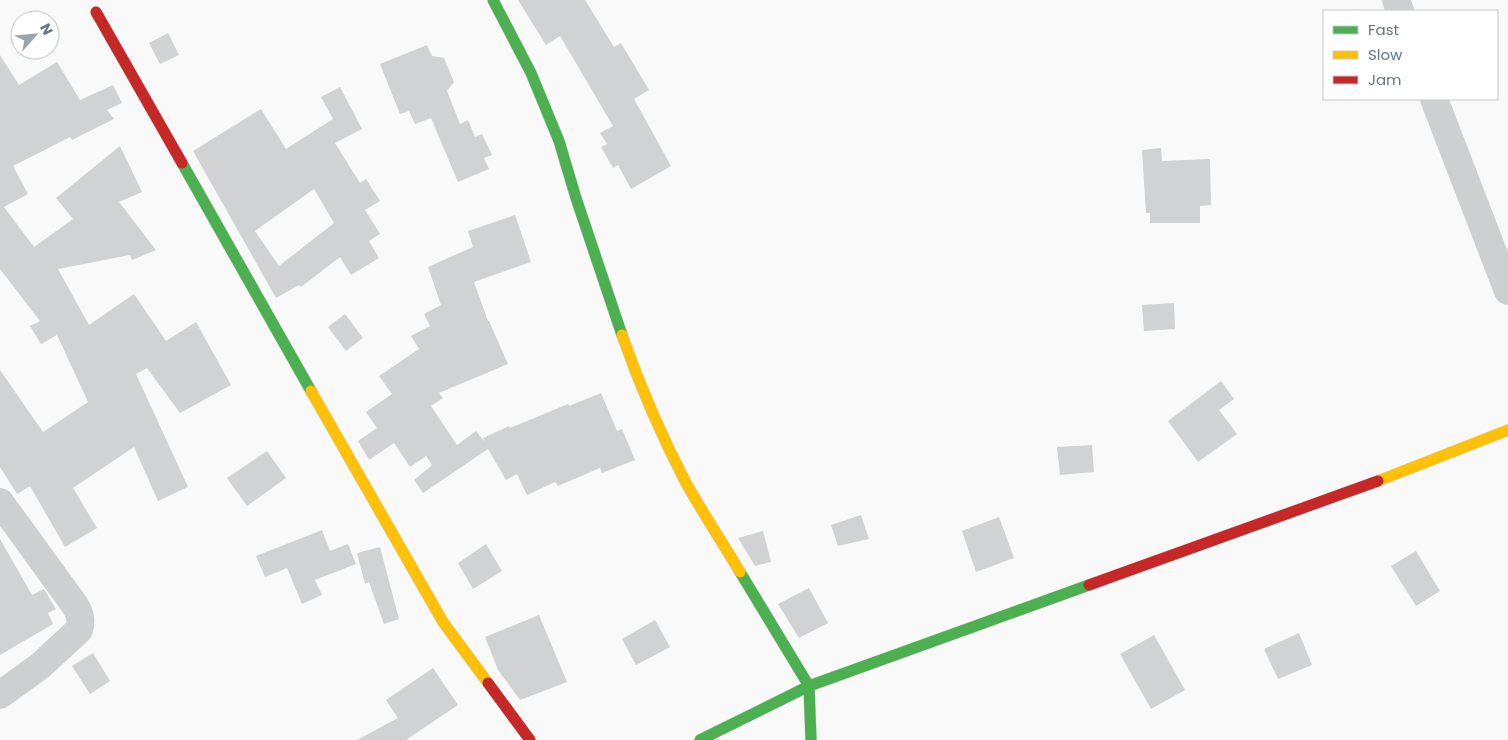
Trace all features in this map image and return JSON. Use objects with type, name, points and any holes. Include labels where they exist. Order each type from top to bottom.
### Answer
[{"type":"street","points":[[493,0],[531,73],[559,140],[576,198],[635,372],[660,431],[687,484],[809,686],[810,740]]},
{"type":"street","points":[[96,12],[443,622],[530,740]]},
{"type":"street","points":[[1434,100],[1508,291]]},
{"type":"street","points":[[700,740],[809,686],[1342,495],[1508,430]]},
{"type":"street","points":[[0,502],[74,604],[79,612],[81,624],[79,630],[40,666],[0,695]]},
{"type":"building","points":[[518,0],[585,0],[614,47],[621,43],[649,90],[634,99],[671,166],[631,189],[618,165],[613,168],[601,147],[607,144],[600,133],[613,126],[560,36],[546,45]]},
{"type":"building","points":[[168,33],[179,55],[160,64],[149,43]]},
{"type":"building","points":[[427,45],[432,56],[444,58],[454,82],[447,91],[460,124],[468,120],[475,137],[482,134],[492,155],[484,158],[489,169],[458,182],[431,118],[415,124],[409,111],[400,114],[380,64]]},
{"type":"building","points":[[0,55],[19,85],[57,62],[80,100],[113,85],[122,103],[107,110],[114,119],[72,140],[70,137],[13,166],[28,194],[4,207],[34,247],[73,219],[56,198],[120,146],[142,192],[119,202],[156,250],[132,260],[130,255],[58,269],[89,325],[134,294],[166,341],[196,322],[231,385],[180,413],[147,368],[136,374],[188,487],[158,501],[134,447],[73,488],[97,528],[65,547],[30,486],[17,494],[0,467],[0,370],[43,432],[88,402],[57,335],[41,344],[30,326],[40,321],[0,269]]},
{"type":"building","points":[[340,87],[362,129],[335,143],[360,183],[366,179],[380,201],[365,210],[380,234],[369,241],[379,258],[351,275],[340,257],[301,287],[299,285],[276,298],[193,151],[261,109],[286,149],[333,119],[321,97]],"holes":[[[314,189],[334,223],[279,266],[255,231]]]},
{"type":"building","points":[[1161,148],[1162,161],[1210,159],[1211,205],[1200,206],[1200,223],[1150,223],[1150,213],[1146,213],[1142,150]]},
{"type":"building","points":[[515,215],[531,262],[474,282],[488,321],[508,364],[439,393],[443,398],[431,406],[457,445],[476,431],[485,442],[483,438],[509,426],[510,428],[568,404],[569,406],[601,393],[617,431],[622,429],[635,460],[602,473],[600,468],[558,486],[555,482],[527,495],[517,474],[506,480],[488,449],[423,493],[414,480],[432,465],[426,456],[410,467],[394,443],[369,460],[358,441],[377,428],[366,412],[392,394],[379,376],[419,349],[411,336],[430,326],[424,314],[441,305],[428,267],[473,247],[468,231]]},
{"type":"building","points":[[1174,303],[1175,329],[1144,331],[1142,305]]},
{"type":"building","points":[[345,314],[363,338],[346,351],[328,327]]},
{"type":"building","points":[[1221,381],[1234,399],[1219,410],[1237,434],[1198,462],[1168,421]]},
{"type":"building","points":[[1092,445],[1094,472],[1060,475],[1057,447]]},
{"type":"building","points":[[267,451],[286,478],[247,506],[227,478]]},
{"type":"building","points":[[861,515],[869,539],[838,546],[831,525]]},
{"type":"building","points":[[999,517],[1014,558],[976,572],[962,531]]},
{"type":"building","points":[[322,530],[330,551],[348,544],[356,564],[315,580],[322,595],[302,604],[287,568],[265,577],[256,556]]},
{"type":"building","points":[[763,531],[771,562],[755,566],[738,538]]},
{"type":"building","points":[[0,539],[32,595],[44,589],[56,609],[48,613],[53,624],[0,655]]},
{"type":"building","points":[[486,544],[502,571],[473,589],[458,563]]},
{"type":"building","points":[[380,547],[399,619],[384,624],[369,582],[365,584],[357,553]]},
{"type":"building","points":[[1416,551],[1440,591],[1416,606],[1391,566]]},
{"type":"building","points":[[809,588],[828,623],[799,638],[778,604]]},
{"type":"building","points":[[539,615],[567,682],[520,700],[498,670],[485,637]]},
{"type":"building","points":[[655,620],[670,647],[636,665],[622,639]]},
{"type":"building","points":[[1299,633],[1312,665],[1278,679],[1264,649]]},
{"type":"building","points":[[1154,635],[1185,690],[1151,709],[1120,654]]},
{"type":"building","points":[[93,653],[110,681],[90,694],[72,666]]},
{"type":"building","points":[[433,668],[458,705],[406,740],[357,740],[398,718],[386,700]]},
{"type":"traffic: fast","points":[[493,0],[531,73],[559,141],[622,335]]},
{"type":"traffic: fast","points":[[182,163],[311,391]]},
{"type":"traffic: fast","points":[[740,572],[809,686],[811,740]]},
{"type":"traffic: fast","points":[[700,740],[809,686],[1089,585]]},
{"type":"traffic: slow","points":[[622,335],[651,410],[677,465],[692,494],[740,572]]},
{"type":"traffic: slow","points":[[311,391],[443,622],[488,683]]},
{"type":"traffic: slow","points":[[1378,481],[1508,430]]},
{"type":"traffic: jam","points":[[96,12],[182,163]]},
{"type":"traffic: jam","points":[[1089,585],[1378,481]]},
{"type":"traffic: jam","points":[[488,683],[530,740]]}]
